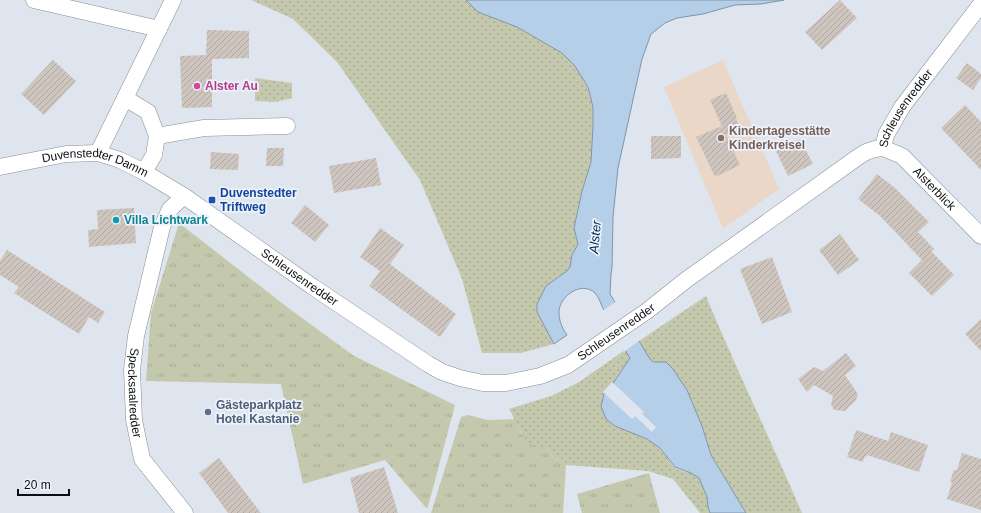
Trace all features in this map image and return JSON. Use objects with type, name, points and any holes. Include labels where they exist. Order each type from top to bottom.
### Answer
[{"type":"street","points":[[34,0],[159,29]]},
{"type":"street","points":[[98,153],[173,0]]},
{"type":"street","name":"Schleusenredder","points":[[184,196],[313,287],[442,372],[483,383],[506,383],[540,376],[568,365],[647,311],[686,280],[858,157],[866,152],[883,148],[886,135],[902,107],[981,4]]},
{"type":"street","points":[[125,98],[148,112],[158,136],[154,154],[144,172]]},
{"type":"street","points":[[158,136],[204,128],[287,126]]},
{"type":"street","name":"Alsterblick","points":[[883,148],[902,156],[981,236]]},
{"type":"street","name":"Duvenstedter Damm","points":[[0,167],[66,154],[98,153],[120,160],[144,172],[184,196]]},
{"type":"street","name":"Specksaalredder","points":[[184,196],[170,209],[162,227],[136,336],[132,370],[134,420],[142,459],[185,513]]},
{"type":"shaded area","name":"Kindertagesstätte Kinderkreisel","points":[[723,60],[779,189],[723,229],[664,87]]},
{"type":"green space","points":[[251,0],[466,0],[473,7],[517,27],[562,53],[575,66],[588,87],[593,107],[591,162],[582,191],[574,228],[578,244],[572,255],[570,267],[567,271],[546,286],[537,312],[554,344],[521,353],[482,353],[462,279],[420,180],[337,62],[293,19]]},
{"type":"green space","points":[[255,78],[292,83],[292,98],[276,102],[255,101]]},
{"type":"green space","points":[[179,223],[287,307],[354,356],[455,405],[427,509],[385,460],[303,484],[281,384],[146,381],[151,313]]},
{"type":"green space","points":[[706,296],[802,513],[746,513],[711,455],[702,426],[687,390],[666,362],[653,362],[650,359],[639,341]]},
{"type":"green space","points":[[625,350],[630,358],[604,394],[615,426],[639,435],[656,445],[674,467],[694,474],[699,478],[704,486],[710,513],[700,513],[673,479],[648,471],[566,465],[552,456],[547,447],[531,444],[525,438],[509,409],[551,396],[579,382]]},
{"type":"green space","points":[[467,415],[488,420],[516,419],[521,434],[547,447],[552,456],[566,465],[563,513],[431,513],[461,417]]},
{"type":"green space","points":[[649,473],[660,513],[582,513],[577,494]]},
{"type":"water","name":"Alster","points":[[466,0],[784,0],[761,4],[735,5],[703,14],[677,18],[665,23],[651,34],[642,59],[618,168],[613,217],[610,294],[650,359],[653,362],[666,362],[687,390],[702,426],[711,455],[746,513],[710,513],[707,497],[699,478],[691,473],[675,467],[660,448],[647,439],[615,426],[606,419],[601,406],[604,394],[630,358],[616,335],[595,293],[589,289],[583,288],[577,289],[567,296],[560,306],[559,315],[561,324],[567,335],[554,344],[537,312],[537,304],[546,286],[567,271],[570,267],[572,255],[578,244],[574,228],[582,191],[591,162],[593,107],[588,87],[575,66],[562,53],[517,27],[478,12]]},
{"type":"pier","points":[[617,301],[640,340],[624,352],[602,311]]},
{"type":"pier","points":[[612,382],[644,412],[642,414],[656,427],[652,432],[635,416],[632,419],[603,392]]},
{"type":"building","points":[[840,0],[857,18],[822,50],[805,32]]},
{"type":"building","points":[[207,30],[249,31],[249,58],[212,59],[212,107],[182,108],[180,56],[206,55]]},
{"type":"building","points":[[53,60],[76,81],[44,115],[21,94]]},
{"type":"building","points":[[967,63],[981,74],[981,78],[973,90],[956,78]]},
{"type":"building","points":[[726,93],[740,129],[726,135],[710,100]]},
{"type":"building","points":[[965,105],[981,122],[981,170],[941,128]]},
{"type":"building","points":[[722,126],[740,165],[715,177],[696,137]]},
{"type":"building","points":[[651,136],[681,136],[681,158],[651,159]]},
{"type":"building","points":[[800,139],[813,164],[788,176],[776,151]]},
{"type":"building","points":[[267,148],[284,148],[283,166],[266,166]]},
{"type":"building","points":[[211,152],[239,154],[238,170],[210,169]]},
{"type":"building","points":[[376,158],[381,185],[334,193],[329,166]]},
{"type":"building","points":[[877,174],[895,188],[929,222],[918,232],[934,249],[931,251],[954,275],[932,296],[909,273],[922,260],[879,215],[858,199]]},
{"type":"building","points":[[305,205],[329,225],[315,242],[291,223]]},
{"type":"building","name":"Villa Lichtwark","points":[[134,208],[136,243],[89,247],[88,230],[98,229],[97,210]]},
{"type":"building","points":[[380,228],[404,245],[390,264],[456,314],[440,337],[369,286],[380,271],[360,257]]},
{"type":"building","points":[[840,234],[859,260],[838,275],[819,250]]},
{"type":"building","points":[[7,250],[105,312],[98,323],[89,317],[79,334],[14,293],[19,287],[0,275],[0,261]]},
{"type":"building","points":[[772,257],[792,312],[762,324],[740,269]]},
{"type":"building","points":[[981,319],[981,351],[965,334]]},
{"type":"building","points":[[846,353],[856,366],[845,375],[858,394],[856,400],[845,411],[834,410],[831,404],[833,396],[814,385],[807,392],[798,379],[814,367],[823,371]]},
{"type":"building","points":[[856,430],[888,441],[891,432],[928,445],[919,472],[867,455],[867,457],[865,456],[863,462],[847,457]]},
{"type":"building","points":[[962,453],[981,459],[981,510],[947,499],[952,482],[950,482],[954,470],[957,470]]},
{"type":"building","points":[[219,458],[261,513],[228,513],[199,473]]},
{"type":"building","points":[[384,467],[398,513],[359,513],[350,478]]},
{"type":"place","name":"Alster Au","points":[[197,86]]},
{"type":"place","name":"Kindertagesstätte Kinderkreisel","points":[[721,138]]},
{"type":"place","name":"Duvenstedter Triftweg","points":[[212,200]]},
{"type":"place","name":"Villa Lichtwark","points":[[116,220]]},
{"type":"place","name":"Gästeparkplatz Hotel Kastanie","points":[[208,412]]}]
